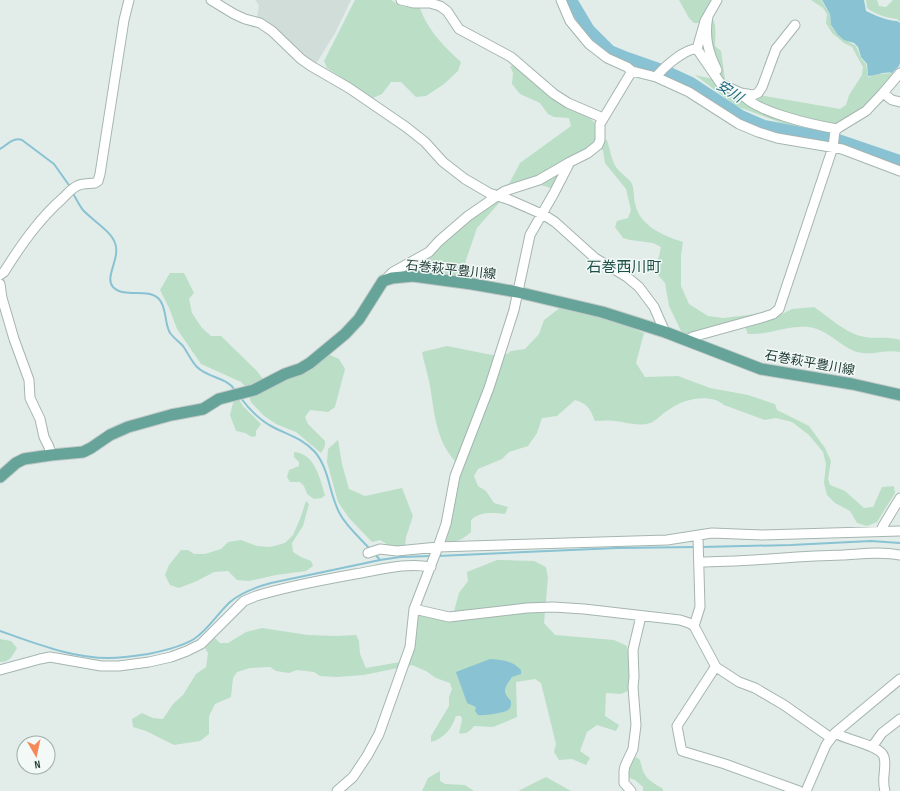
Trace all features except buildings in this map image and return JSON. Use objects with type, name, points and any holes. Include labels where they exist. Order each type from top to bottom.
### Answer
[{"type":"main road","name":"石巻萩平豊川線","points":[[386,279],[413,276],[517,292],[602,312],[665,332],[761,369],[852,384],[900,395]]},
{"type":"main road","points":[[0,477],[16,463],[24,460],[51,455],[83,452],[110,435],[128,427],[171,415],[203,409],[219,399],[254,390],[280,376],[310,363],[346,334],[359,319],[379,286],[386,279]]},
{"type":"street","points":[[0,275],[4,272],[21,245],[42,218],[71,190],[79,185],[95,183],[98,180],[124,20],[129,0]]},
{"type":"street","points":[[211,0],[234,14],[260,23],[272,31],[301,59],[349,88],[406,127],[425,142],[443,162],[464,179],[489,193],[510,200],[555,222],[595,258],[627,277],[639,287],[654,307],[665,332]]},
{"type":"street","points":[[401,0],[414,3],[430,3],[440,6],[446,11],[459,29],[511,57],[568,103],[603,118]]},
{"type":"street","points":[[561,0],[570,21],[589,44],[607,58],[627,67],[632,71],[657,76],[689,92],[739,124],[758,132],[777,138],[833,146],[900,171]]},
{"type":"street","points":[[697,49],[705,21],[717,0]]},
{"type":"street","points":[[708,16],[706,34],[708,48],[719,74],[720,83]]},
{"type":"street","points":[[697,49],[720,83],[727,88],[740,93],[753,95],[758,93],[762,87],[776,49],[794,25]]},
{"type":"street","points":[[657,76],[669,64],[687,52],[697,49]]},
{"type":"street","points":[[386,279],[393,272],[430,252],[439,241],[468,216],[497,196],[506,191],[539,180],[588,153],[598,145],[600,140],[600,124],[632,71]]},
{"type":"street","points":[[688,341],[692,337],[773,314],[779,309],[833,146],[836,130],[866,110],[900,73]]},
{"type":"street","points":[[740,93],[749,101],[786,117],[836,130]]},
{"type":"street","points":[[883,93],[892,100],[900,102]]},
{"type":"street","points":[[337,791],[352,777],[367,756],[379,734],[410,647],[414,609],[438,549],[449,511],[455,476],[489,388],[514,310],[530,235],[570,162]]},
{"type":"street","points":[[0,284],[2,298],[8,318],[29,380],[30,398],[40,419],[44,437],[51,455]]},
{"type":"street","points":[[881,531],[900,498]]},
{"type":"street","points":[[368,553],[377,550],[397,551],[667,540],[712,534],[900,531]]},
{"type":"street","points":[[694,626],[700,607],[698,538]]},
{"type":"street","points":[[699,560],[723,562],[799,556],[883,553],[900,555]]},
{"type":"street","points":[[0,670],[50,657],[101,666],[119,666],[171,657],[201,644],[244,601],[256,596],[343,576],[411,565],[431,565]]},
{"type":"street","points":[[414,609],[449,617],[527,608],[553,607],[584,609],[689,622],[694,626],[716,667],[739,682],[755,688],[784,704],[833,735],[872,747],[881,752],[884,756],[882,778],[885,791]]},
{"type":"street","points":[[631,791],[624,783],[624,771],[633,749],[636,725],[633,687],[633,650],[641,616]]},
{"type":"street","points":[[716,667],[677,726],[682,751],[725,764],[799,791]]},
{"type":"street","points":[[806,791],[833,735],[900,679]]},
{"type":"street","points":[[872,747],[882,733],[900,719]]},
{"type":"shaded area","points":[[255,0],[351,0],[335,33],[316,64],[304,57],[274,28],[257,17],[259,5]]},
{"type":"green space","points":[[355,0],[391,0],[401,6],[420,8],[423,16],[437,38],[461,62],[458,71],[444,84],[426,96],[416,97],[401,82],[391,82],[382,94],[373,98],[327,68],[324,61]]},
{"type":"green space","points":[[679,0],[712,0],[709,14],[715,25],[715,46],[721,51],[725,79],[729,86],[759,95],[840,109],[846,105],[849,95],[862,75],[863,67],[852,47],[844,43],[832,33],[826,23],[827,14],[823,8],[811,0],[821,0],[830,14],[831,26],[839,36],[856,46],[861,58],[866,64],[868,77],[879,74],[894,73],[900,67],[900,78],[862,110],[831,129],[787,125],[736,106],[695,75],[713,79],[701,23],[694,23],[689,18]]},
{"type":"green space","points":[[866,0],[877,0],[879,6],[886,7],[893,0],[900,0],[900,22],[897,19],[873,12],[867,8]]},
{"type":"green space","points":[[519,65],[561,104],[590,118],[596,124],[599,138],[607,140],[614,164],[631,182],[637,211],[642,218],[653,229],[668,237],[683,242],[681,255],[681,286],[689,304],[708,316],[723,318],[771,312],[780,315],[792,309],[814,307],[844,329],[858,335],[870,338],[891,338],[900,340],[900,352],[857,352],[851,350],[827,334],[815,328],[808,327],[793,327],[763,333],[748,334],[746,329],[737,321],[688,337],[682,333],[669,306],[665,283],[654,268],[661,247],[653,243],[623,238],[615,227],[617,221],[628,218],[631,210],[626,189],[605,163],[603,151],[600,146],[568,161],[556,184],[551,188],[530,182],[507,189],[499,203],[477,228],[466,260],[463,277],[453,278],[440,274],[426,275],[420,267],[422,260],[434,254],[441,243],[492,203],[510,182],[520,163],[571,126],[569,118],[554,117],[548,114],[540,103],[520,94],[512,84],[513,73],[510,66]]},
{"type":"green space","points":[[170,273],[184,273],[194,293],[189,299],[192,313],[202,328],[211,336],[221,336],[256,370],[268,385],[328,354],[339,359],[345,369],[335,407],[328,412],[310,410],[305,417],[308,424],[325,441],[325,446],[321,453],[296,432],[276,424],[263,415],[251,402],[246,387],[241,382],[201,364],[177,329],[160,290]]},
{"type":"green space","points":[[561,307],[610,319],[644,333],[636,363],[645,377],[678,376],[710,388],[748,395],[775,404],[777,410],[809,426],[825,448],[831,461],[828,479],[830,485],[845,491],[864,508],[873,507],[882,487],[894,486],[895,493],[877,522],[867,526],[857,523],[850,511],[835,503],[827,495],[824,483],[826,464],[823,452],[809,435],[792,422],[776,418],[765,420],[724,405],[718,401],[704,398],[682,402],[652,422],[645,424],[595,421],[588,408],[583,403],[575,400],[557,416],[542,418],[537,433],[528,446],[509,452],[502,459],[478,469],[474,476],[478,486],[486,491],[494,503],[508,507],[505,514],[487,513],[479,515],[471,520],[471,532],[465,537],[452,542],[444,541],[457,492],[460,466],[452,457],[441,439],[435,419],[422,352],[447,346],[492,355],[507,354],[511,351],[525,349],[539,334],[544,320]]},
{"type":"green space","points":[[238,398],[243,406],[261,424],[256,431],[256,436],[252,437],[245,433],[236,431],[230,415],[234,399]]},
{"type":"green space","points":[[338,440],[342,464],[349,489],[365,496],[402,488],[413,516],[406,537],[405,546],[390,546],[380,540],[372,542],[349,518],[338,502],[327,462],[328,449]]},
{"type":"green space","points":[[294,452],[301,453],[307,457],[316,468],[325,495],[322,498],[314,499],[307,494],[304,486],[300,482],[290,482],[287,477],[289,470],[299,466],[299,462],[294,457]]},
{"type":"green space","points":[[306,501],[309,504],[303,526],[292,543],[293,552],[311,561],[313,566],[306,571],[276,575],[249,581],[237,580],[228,571],[214,572],[179,588],[170,585],[165,575],[169,565],[181,550],[188,550],[194,554],[205,554],[221,549],[228,542],[241,540],[257,546],[270,547],[285,543],[293,535]]},
{"type":"green space","points":[[497,560],[534,561],[546,567],[548,578],[544,623],[555,635],[614,640],[627,646],[630,666],[628,691],[621,694],[606,693],[605,716],[619,725],[616,731],[597,725],[587,732],[580,751],[590,758],[586,765],[572,759],[559,760],[554,752],[556,744],[541,683],[535,679],[516,682],[517,717],[493,727],[474,726],[468,732],[459,733],[462,720],[461,716],[456,716],[452,725],[444,736],[431,742],[431,736],[449,706],[449,697],[452,689],[450,683],[436,678],[426,671],[412,665],[364,675],[337,677],[320,676],[314,672],[297,670],[289,673],[276,671],[270,667],[250,668],[237,672],[233,678],[231,697],[215,704],[209,716],[209,734],[200,741],[174,745],[146,731],[133,727],[132,719],[142,713],[153,718],[163,719],[173,704],[183,695],[196,674],[206,667],[208,653],[205,648],[215,638],[220,643],[228,643],[246,632],[262,628],[308,635],[356,635],[359,641],[360,654],[366,668],[400,662],[409,658],[416,642],[416,617],[421,615],[458,620],[454,611],[459,593],[468,581],[467,572]]},
{"type":"green space","points":[[0,639],[11,641],[17,648],[8,660],[3,662],[0,662]]},
{"type":"green space","points":[[636,757],[640,760],[647,778],[663,789],[663,791],[643,791],[643,787],[635,780],[627,777],[628,767]]},
{"type":"green space","points":[[440,771],[440,781],[445,784],[465,785],[474,791],[422,791],[428,778]]},
{"type":"green space","points":[[546,777],[571,791],[519,791],[520,790]]},
{"type":"water","points":[[822,0],[864,0],[866,11],[881,18],[900,23],[899,66],[892,73],[868,76],[867,64],[861,57],[858,47],[854,43],[844,40],[838,35],[831,25],[830,14]]},
{"type":"water","points":[[490,659],[511,663],[521,670],[521,674],[512,677],[505,689],[506,695],[511,701],[511,706],[509,709],[498,713],[478,715],[475,711],[476,707],[467,703],[456,672]]},
{"type":"waterway","name":"安川","points":[[571,0],[589,30],[610,51],[667,72],[691,83],[741,116],[764,126],[838,140],[900,161]]},
{"type":"waterway","points":[[0,149],[13,140],[22,140],[54,164],[71,188]]},
{"type":"waterway","points":[[72,192],[83,210],[110,234],[115,243],[116,255],[110,278],[113,287],[124,292],[148,294],[159,299],[162,302],[170,333],[183,346],[195,365],[201,371],[227,382],[235,390]]},
{"type":"waterway","points":[[240,397],[250,410],[266,423],[299,440],[315,452],[324,467],[336,507],[350,528],[370,549]]},
{"type":"waterway","points":[[701,547],[871,541],[900,543]]},
{"type":"waterway","points":[[438,556],[617,548],[695,547]]},
{"type":"waterway","points":[[374,553],[380,560]]},
{"type":"waterway","points":[[0,631],[67,653],[114,658],[148,654],[166,650],[194,639],[204,631],[230,602],[244,593],[260,586],[380,560],[400,557],[431,556]]},
{"type":"district","name":"石巻西川町","points":[[624,267]]}]
